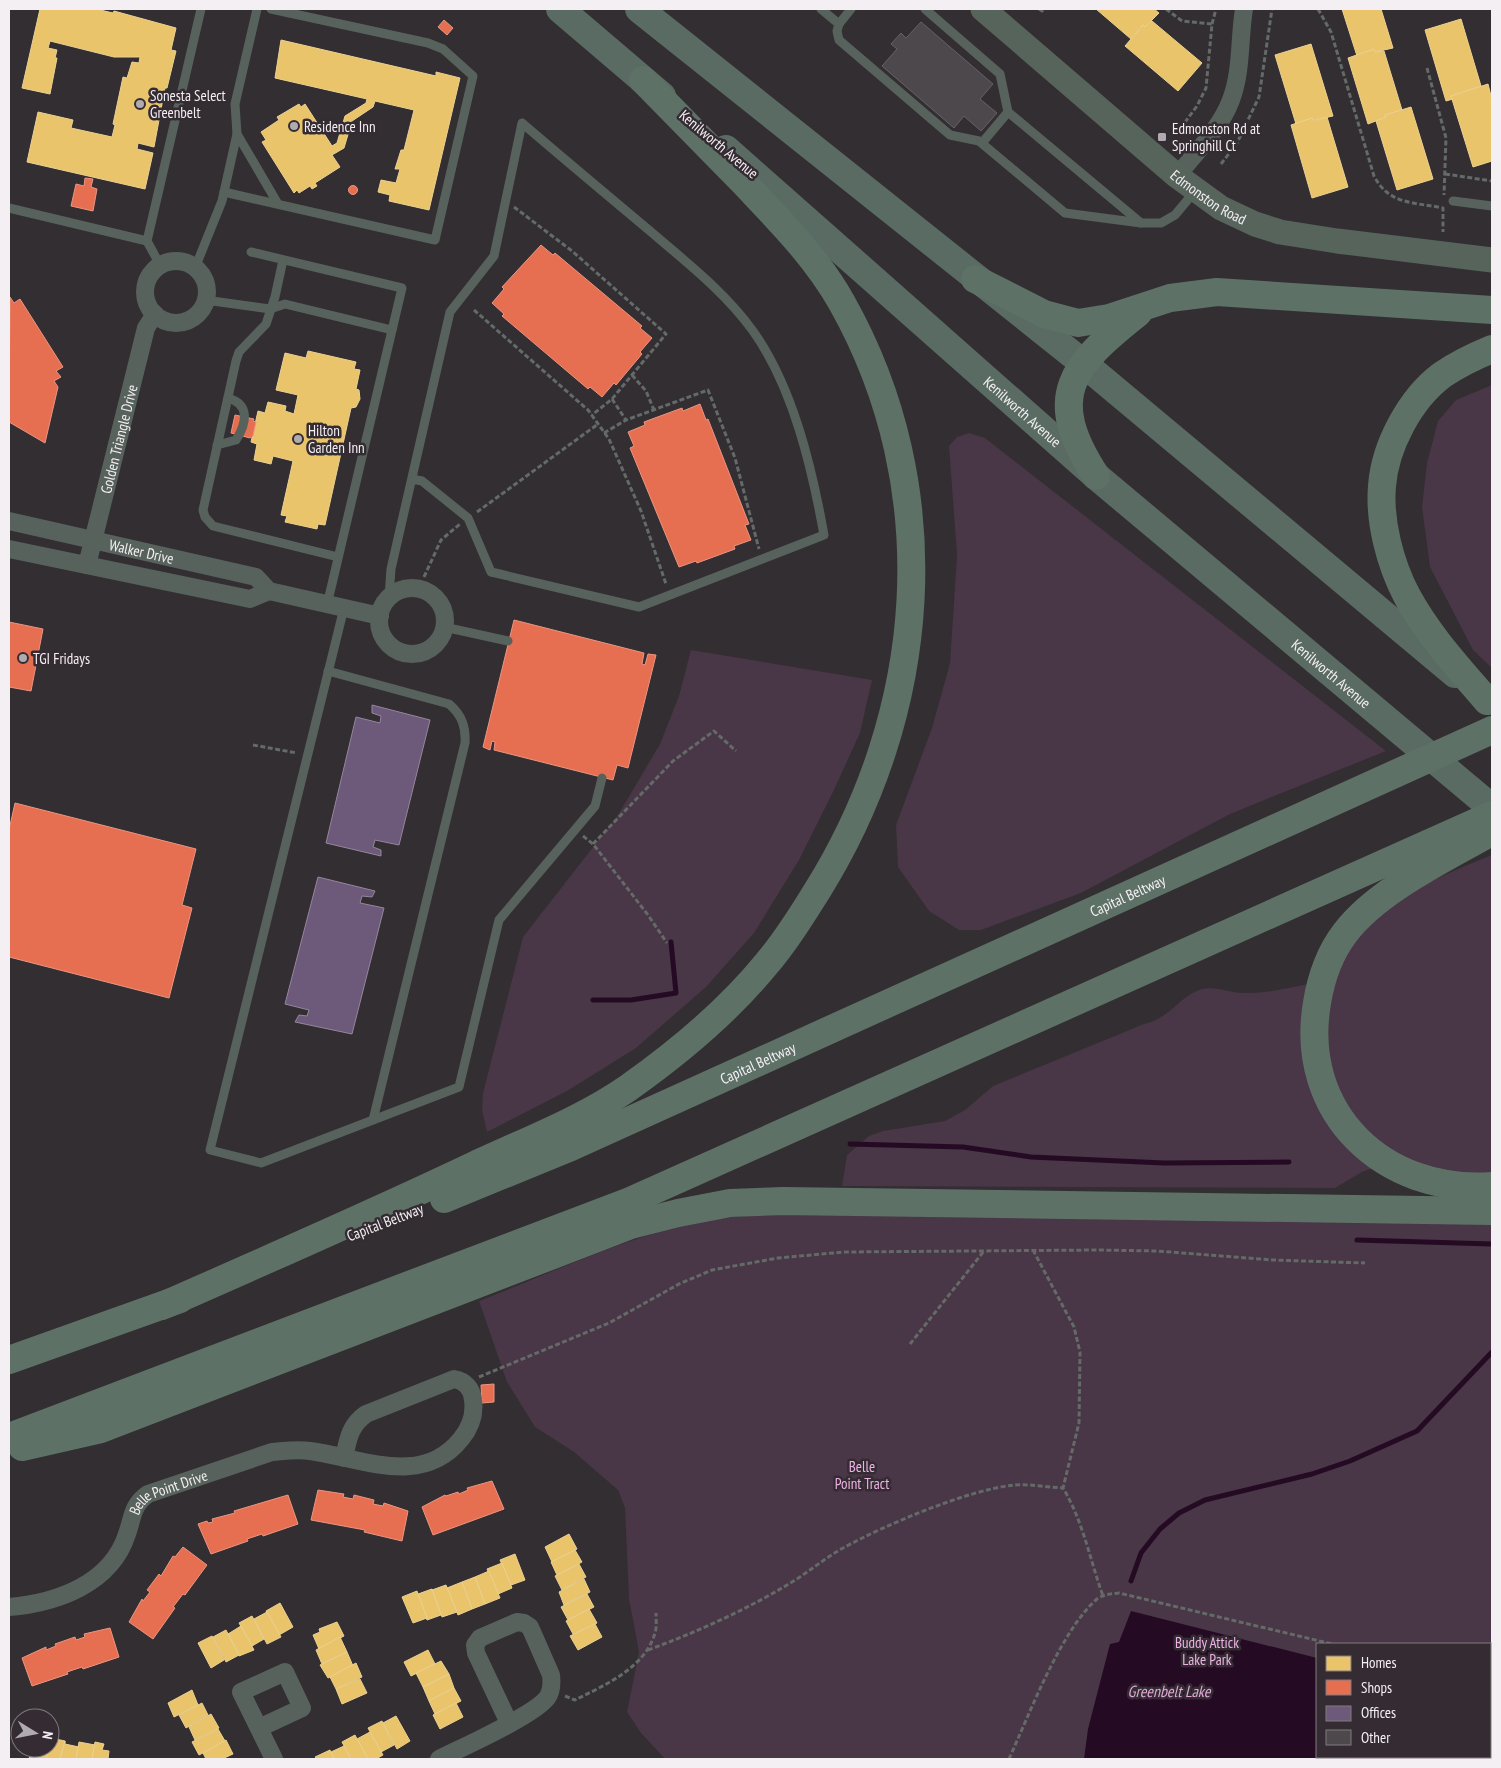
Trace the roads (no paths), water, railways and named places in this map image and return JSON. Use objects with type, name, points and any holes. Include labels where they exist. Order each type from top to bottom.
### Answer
[{"type":"highway","points":[[162,1306],[320,1237],[582,1115],[634,1084],[683,1046],[723,1010],[768,962],[798,922],[832,866],[858,814],[878,764],[892,718],[904,666],[911,611],[912,566],[910,520],[904,475],[894,427],[880,382],[841,300],[792,233],[643,80]]},
{"type":"highway","points":[[976,279],[1044,314],[1078,323],[1096,321],[1170,298],[1217,292],[1492,310]]},
{"type":"highway","points":[[1096,476],[1080,452],[1070,428],[1068,405],[1070,391],[1083,363],[1116,331],[1149,305]]},
{"type":"highway","points":[[1489,703],[1429,633],[1406,594],[1391,554],[1382,517],[1382,485],[1389,452],[1402,425],[1419,398],[1441,376],[1468,359],[1492,349]]},
{"type":"highway","name":"Capital Beltway","points":[[9,1360],[324,1246],[571,1148],[1492,730]]},
{"type":"highway","points":[[9,1437],[630,1201],[1492,815]]},
{"type":"highway","points":[[1492,832],[1415,875],[1367,911],[1345,933],[1328,961],[1318,993],[1313,1025],[1316,1061],[1324,1091],[1342,1120],[1365,1146],[1388,1164],[1414,1177],[1442,1185],[1469,1188],[1492,1186]]},
{"type":"highway","points":[[9,1450],[101,1429],[631,1225],[678,1213],[730,1203],[845,1200],[1492,1211]]},
{"type":"main road","name":"Kenilworth Avenue","points":[[560,9],[785,200],[1096,476],[1492,808]]},
{"type":"main road","points":[[639,9],[1083,363],[1489,703]]},
{"type":"street","name":"Edmonston Road","points":[[983,9],[1186,183],[1234,215],[1280,232],[1492,260]]},
{"type":"street","points":[[1186,183],[1231,100],[1238,68],[1244,9]]},
{"type":"street","points":[[181,261],[195,268],[201,274],[206,285],[205,300],[201,310],[185,322],[170,322],[155,314],[146,299],[145,286],[152,272],[160,265],[168,262],[181,261]]},
{"type":"street","name":"Golden Triangle Drive","points":[[87,565],[92,538],[146,328],[155,314]]},
{"type":"street","name":"Walker Drive","points":[[9,521],[92,538],[256,577],[269,591],[380,616]]},
{"type":"street","name":"Walker Drive","points":[[9,549],[250,598],[269,591]]},
{"type":"street","points":[[416,588],[428,592],[441,606],[444,626],[438,641],[431,648],[414,654],[404,654],[395,650],[384,638],[380,631],[380,616],[389,597],[404,589],[416,588]]},
{"type":"street","name":"Belle Point Drive","points":[[9,1607],[30,1605],[60,1597],[82,1587],[101,1574],[117,1557],[127,1535],[134,1507],[139,1500],[148,1494],[272,1452],[291,1450],[310,1451],[344,1458],[406,1468],[420,1466],[445,1454],[466,1433],[471,1422],[474,1401],[472,1393],[465,1384],[454,1379],[366,1414],[355,1422],[350,1431],[344,1458]]},
{"type":"street","points":[[439,1759],[509,1723],[542,1703],[550,1691],[551,1675],[530,1627],[524,1623],[517,1622],[480,1638],[475,1644],[476,1653],[509,1723]]},
{"type":"street","points":[[259,1728],[302,1708],[285,1672],[241,1692],[274,1759]]},
{"type":"lane","points":[[160,265],[147,241],[201,9]]},
{"type":"lane","points":[[195,268],[224,192],[237,134],[235,104],[256,9]]},
{"type":"lane","points":[[224,192],[435,240],[473,76],[443,49],[428,43],[271,9]]},
{"type":"lane","points":[[821,9],[838,24]]},
{"type":"lane","points":[[851,9],[838,24],[837,35],[839,40],[950,135],[972,138],[982,143],[1065,213],[1154,224],[1171,219],[1186,183]]},
{"type":"lane","points":[[925,9],[1000,74],[1008,112],[1141,223]]},
{"type":"lane","points":[[982,143],[1008,112]]},
{"type":"lane","points":[[389,597],[391,569],[450,312],[494,256],[522,124],[694,268],[726,298],[753,332],[770,359],[806,448],[824,534],[639,607],[491,572],[468,518],[422,481],[412,479]]},
{"type":"lane","points":[[237,134],[278,204]]},
{"type":"lane","points":[[1452,201],[1492,206]]},
{"type":"lane","points":[[9,208],[147,241]]},
{"type":"lane","points":[[251,252],[402,288],[338,557],[328,671],[210,1150],[261,1162],[458,1086],[499,920],[595,806],[602,778]]},
{"type":"lane","points":[[283,260],[275,297],[266,324],[239,352],[203,510],[205,517],[213,526],[338,557]]},
{"type":"lane","points":[[205,300],[270,309],[285,304],[392,330]]},
{"type":"lane","points":[[217,445],[236,440],[244,417],[242,405],[238,401],[228,398]]},
{"type":"lane","points":[[444,626],[508,641]]},
{"type":"lane","points":[[328,671],[449,704],[460,716],[465,731],[465,743],[373,1120]]},
{"type":"water","name":"Greenbelt Lake","points":[[1131,1611],[1316,1658],[1316,1758],[1491,1758],[1492,1702],[1492,1759],[1084,1759],[1088,1729],[1110,1644],[1119,1642]]},
{"type":"waterway","points":[[593,1000],[631,1000],[676,993],[671,942]]},
{"type":"waterway","points":[[850,1144],[963,1147],[1031,1157],[1164,1163],[1289,1162]]},
{"type":"waterway","points":[[1357,1240],[1492,1244]]},
{"type":"waterway","points":[[1131,1581],[1141,1553],[1160,1529],[1179,1513],[1205,1500],[1312,1474],[1350,1461],[1417,1431],[1492,1352]]},
{"type":"place","name":"Sonesta Select Greenbelt","points":[[140,104]]},
{"type":"place","name":"Residence Inn","points":[[294,126]]},
{"type":"place","name":"Edmonston Rd at Springhill Ct","points":[[1162,137]]},
{"type":"place","name":"Hilton Garden Inn","points":[[298,439]]},
{"type":"place","name":"TGI Fridays","points":[[23,658]]},
{"type":"park label","name":"Belle Point Tract","points":[[862,1474]]},
{"type":"park label","name":"Buddy Attick Lake Park","points":[[1207,1650]]}]
